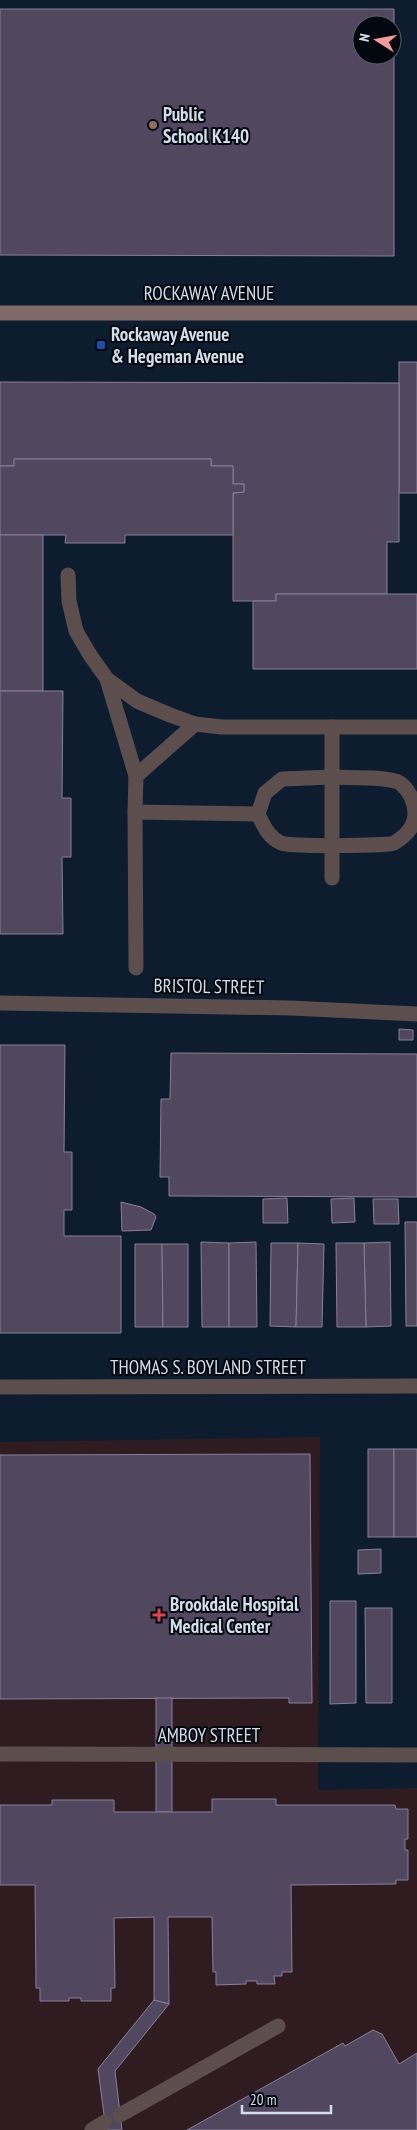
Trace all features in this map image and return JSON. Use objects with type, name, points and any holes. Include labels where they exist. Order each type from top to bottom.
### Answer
[{"type":"street","name":"ROCKAWAY AVENUE","points":[[0,312],[417,313]]},
{"type":"street","points":[[68,576],[69,601],[76,631],[107,679],[136,776],[136,968]]},
{"type":"street","points":[[107,679],[136,700],[195,724],[222,727],[417,727]]},
{"type":"street","points":[[136,776],[195,724]]},
{"type":"street","points":[[332,727],[332,878]]},
{"type":"street","points":[[332,777],[380,779],[399,783],[412,798],[415,814],[410,832],[392,844],[331,845],[282,844],[268,834],[258,814],[265,793],[282,779],[332,777]]},
{"type":"street","points":[[135,812],[258,814]]},
{"type":"street","name":"BRISTOL STREET","points":[[0,1003],[291,1008],[417,1014]]},
{"type":"street","name":"THOMAS S. BOYLAND STREET","points":[[0,1387],[417,1386]]},
{"type":"street","name":"AMBOY STREET","points":[[0,1754],[417,1755]]},
{"type":"street","points":[[120,2115],[278,2026]]},
{"type":"shaded area","name":"Brookdale Hospital Medical Center","points":[[320,1437],[318,1790],[417,1788],[417,2130],[0,2130],[0,1442]]},
{"type":"building","points":[[0,9],[394,9],[394,15],[352,15],[352,65],[394,65],[394,256],[0,255]]},
{"type":"building","points":[[399,362],[417,362],[417,493],[399,493]]},
{"type":"building","points":[[0,382],[399,383],[399,542],[387,542],[387,594],[276,594],[276,601],[233,601],[233,493],[244,492],[244,484],[233,484],[233,466],[211,466],[211,459],[14,459],[14,466],[0,466]]},
{"type":"building","points":[[14,459],[211,459],[211,466],[233,466],[233,484],[244,484],[244,492],[233,493],[233,535],[125,535],[125,543],[65,543],[66,535],[0,535],[0,466],[14,466]]},
{"type":"building","points":[[0,535],[43,535],[43,691],[0,691]]},
{"type":"building","points":[[276,594],[417,594],[417,669],[253,669],[253,601],[276,601]]},
{"type":"building","points":[[0,691],[63,691],[62,798],[71,798],[71,857],[62,857],[63,934],[0,934]]},
{"type":"building","points":[[399,1029],[413,1030],[413,1040],[399,1040]]},
{"type":"building","points":[[0,1045],[65,1045],[64,1152],[72,1152],[72,1210],[64,1210],[64,1236],[121,1236],[121,1333],[0,1333]]},
{"type":"building","points":[[171,1053],[417,1054],[417,1197],[169,1196],[169,1177],[160,1177],[161,1099],[170,1099]]},
{"type":"building","points":[[287,1198],[288,1223],[263,1223],[263,1199]]},
{"type":"building","points":[[354,1198],[355,1222],[332,1223],[331,1199]]},
{"type":"building","points":[[373,1199],[398,1199],[399,1224],[374,1224]]},
{"type":"building","points":[[121,1202],[141,1207],[154,1214],[156,1217],[151,1230],[122,1231]]},
{"type":"building","points":[[405,1222],[417,1222],[417,1326],[406,1326]]},
{"type":"building","points":[[201,1242],[229,1243],[229,1327],[202,1327]]},
{"type":"building","points":[[256,1242],[257,1327],[229,1327],[229,1243]]},
{"type":"building","points":[[390,1242],[391,1326],[366,1327],[364,1243]]},
{"type":"building","points":[[271,1243],[298,1243],[296,1327],[270,1326]]},
{"type":"building","points":[[298,1243],[324,1244],[322,1327],[296,1327]]},
{"type":"building","points":[[336,1243],[364,1243],[366,1327],[337,1327]]},
{"type":"building","points":[[135,1244],[162,1244],[163,1327],[135,1327]]},
{"type":"building","points":[[162,1244],[188,1244],[188,1327],[163,1327]]},
{"type":"building","points":[[368,1449],[394,1449],[394,1537],[368,1537]]},
{"type":"building","points":[[394,1449],[417,1449],[417,1537],[394,1537]]},
{"type":"building","points":[[310,1454],[312,1703],[289,1703],[289,1698],[0,1699],[0,1455]]},
{"type":"building","points":[[381,1549],[381,1573],[358,1574],[358,1550]]},
{"type":"building","points":[[330,1601],[356,1601],[356,1703],[330,1704]]},
{"type":"building","points":[[365,1608],[392,1608],[392,1703],[366,1703]]},
{"type":"building","points":[[156,1698],[172,1698],[172,1812],[156,1812]]},
{"type":"building","points":[[212,1799],[276,1799],[276,1805],[395,1805],[396,1809],[408,1809],[408,1839],[405,1839],[405,1850],[408,1850],[408,1880],[396,1880],[396,1884],[291,1885],[292,1972],[282,1972],[282,1976],[274,1976],[275,1984],[257,1984],[257,1981],[246,1981],[246,1984],[216,1985],[216,1972],[213,1972],[212,1917],[168,1917],[169,2004],[154,2000],[154,1917],[114,1918],[115,1988],[111,1988],[111,2001],[81,2001],[81,1998],[69,1998],[69,2001],[40,2001],[40,1988],[36,1988],[35,1885],[0,1885],[0,1805],[52,1805],[52,1800],[114,1800],[114,1812],[212,1812]]},
{"type":"building","points":[[154,2000],[169,2004],[115,2071],[122,2130],[106,2130],[98,2069]]},
{"type":"building","points":[[373,2030],[382,2034],[399,2064],[417,2053],[417,2130],[187,2130],[343,2043],[345,2046]]},
{"type":"place","name":"Public School K140","points":[[153,125]]},
{"type":"place","name":"Rockaway Avenue & Hegeman Avenue","points":[[101,345]]},
{"type":"place","name":"Brookdale Hospital Medical Center","points":[[159,1615]]}]
